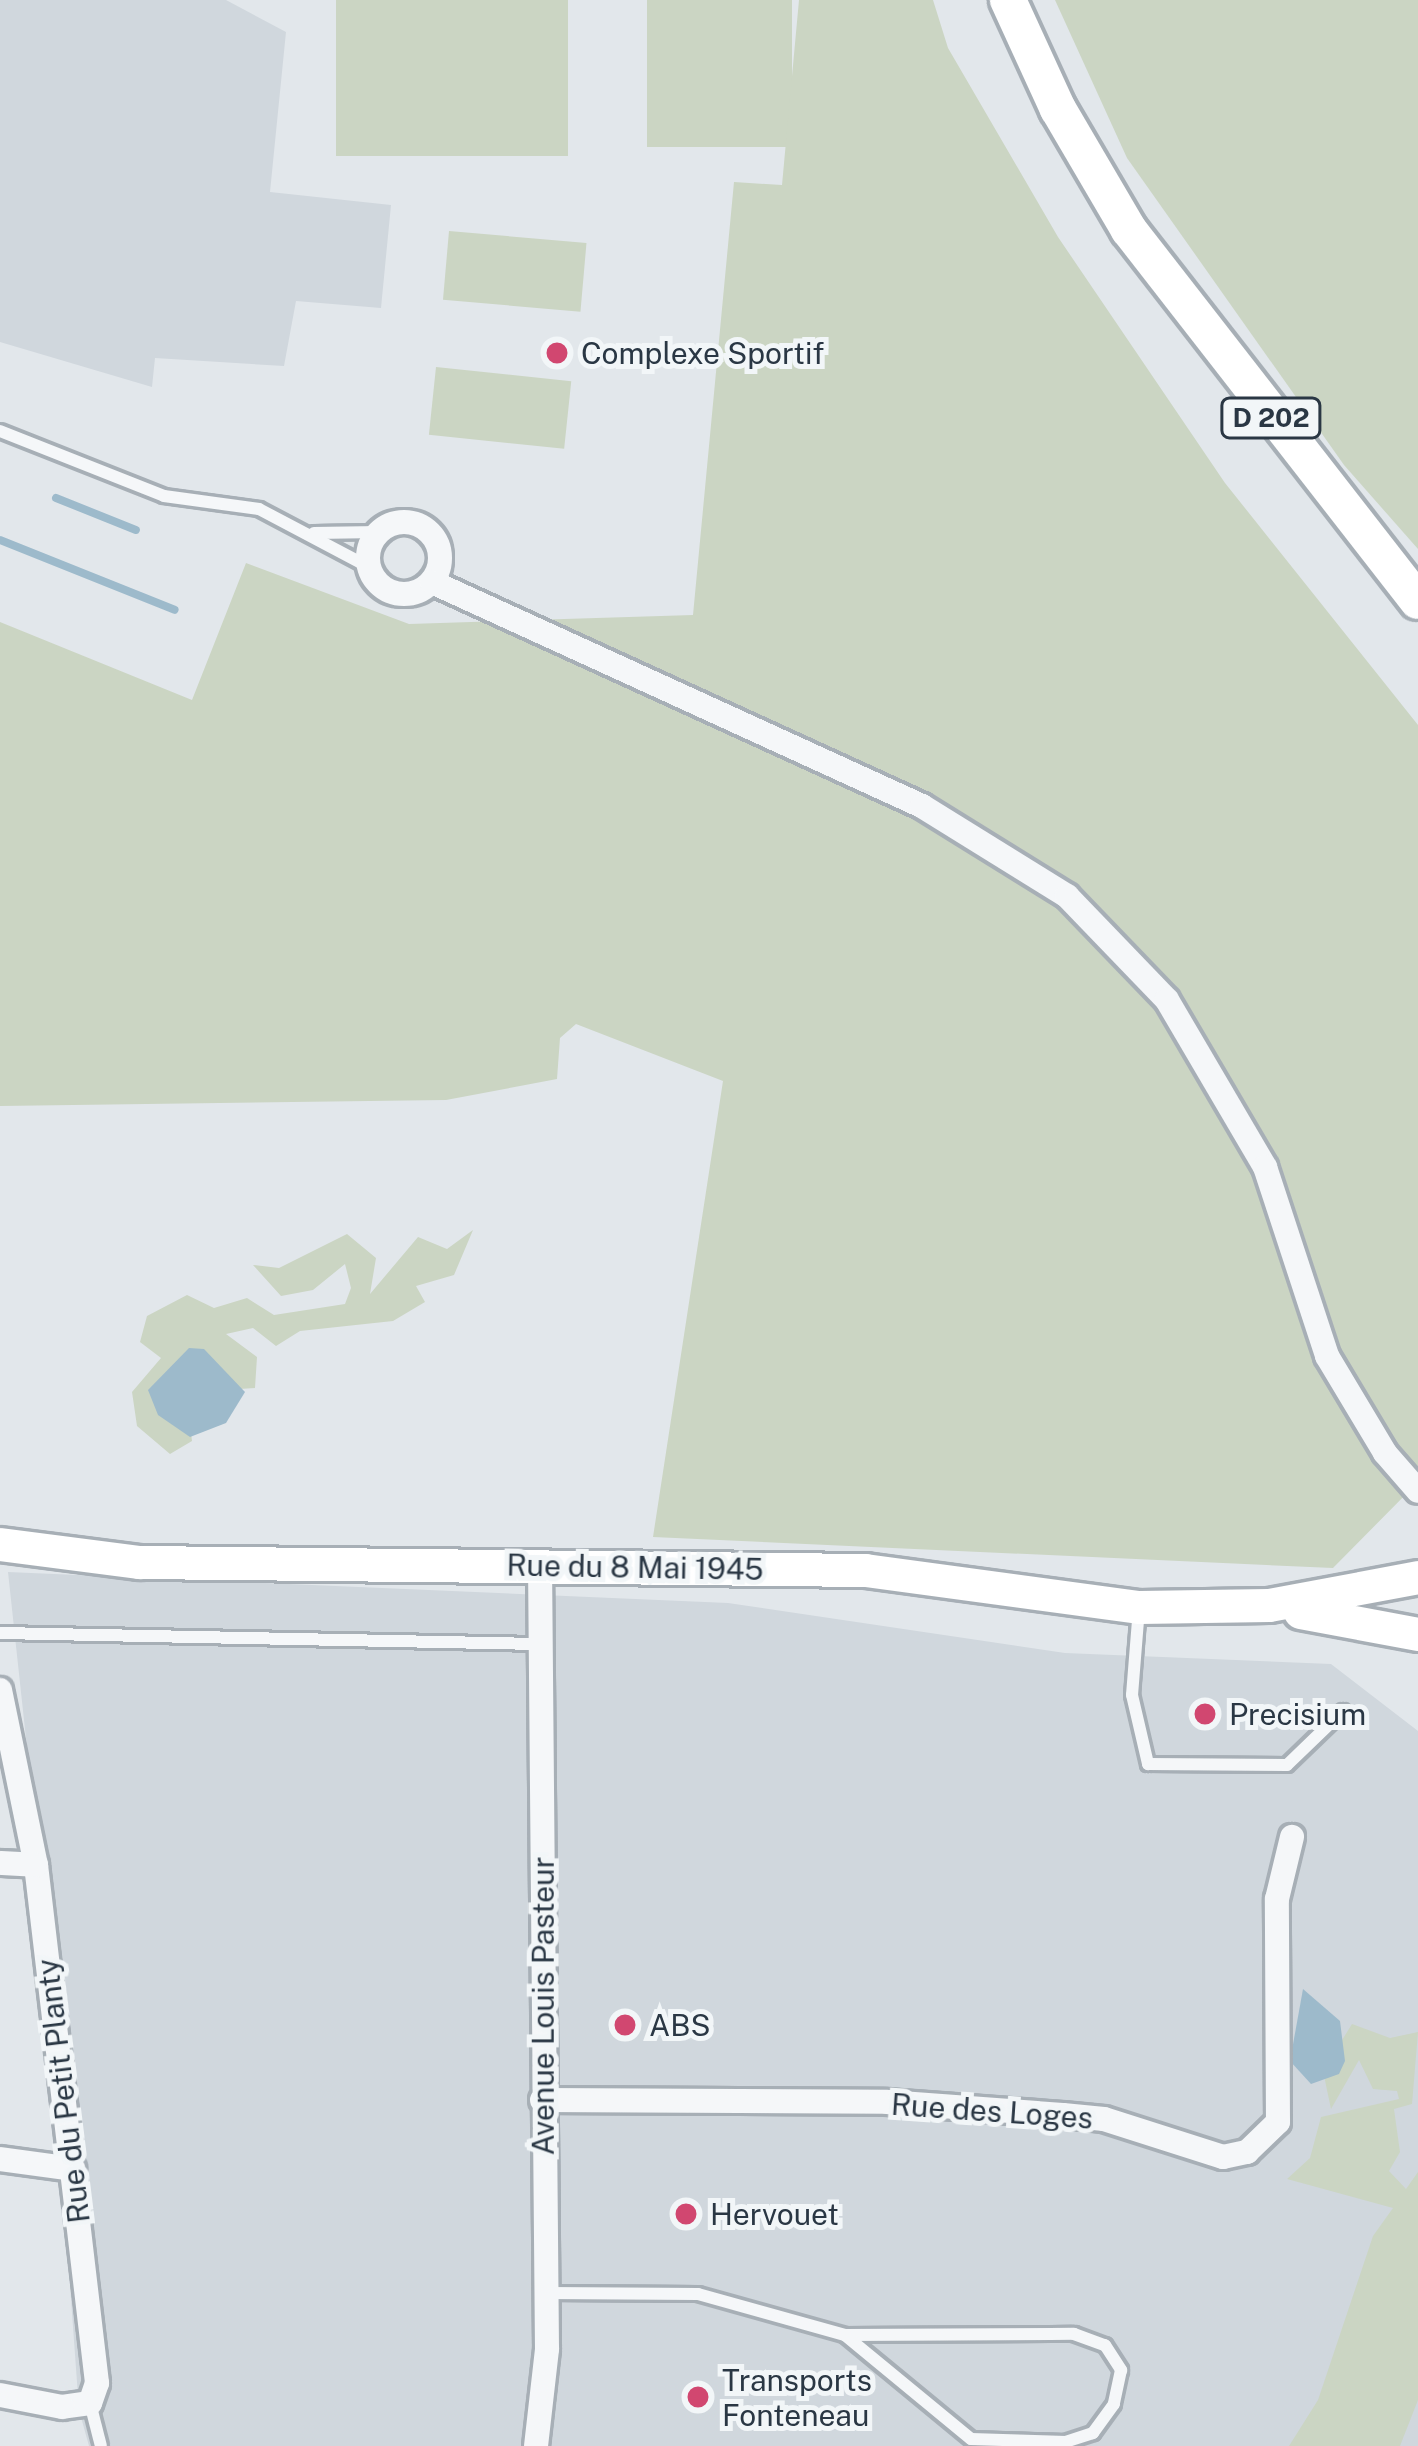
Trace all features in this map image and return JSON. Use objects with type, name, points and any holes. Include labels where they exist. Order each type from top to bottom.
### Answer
[{"type":"main road","name":"D 202","points":[[1008,0],[1041,77],[1129,230],[1418,601]]},
{"type":"main road","name":"Rue du 8 Mai 1945","points":[[0,1544],[139,1562],[865,1570],[1139,1607],[1269,1605]]},
{"type":"main road","points":[[1269,1605],[1418,1577]]},
{"type":"main road","points":[[1269,1605],[1418,1634]]},
{"type":"street","points":[[432,582],[440,557],[431,534],[410,522],[379,532],[369,567],[394,593],[432,582],[922,806],[1081,909],[1167,1000],[1265,1167],[1327,1356],[1385,1453],[1418,1491]]},
{"type":"street","name":"Avenue Louis Pasteur","points":[[536,2446],[547,2293],[540,1565]]},
{"type":"street","name":"Rue du Petit Planty","points":[[0,1690],[36,1865],[97,2383],[90,2403]]},
{"type":"street","name":"Rue des Loges","points":[[542,2100],[887,2102],[1064,2114],[1104,2119],[1223,2157],[1247,2152],[1278,2122],[1277,1899],[1292,1837]]},
{"type":"street","points":[[0,1863],[36,1865]]},
{"type":"street","points":[[0,2159],[73,2168]]},
{"type":"street","points":[[0,2395],[62,2408],[90,2403]]},
{"type":"lane","points":[[0,431],[164,496],[232,500],[314,533],[369,567]]},
{"type":"lane","points":[[314,533],[379,532]]},
{"type":"lane","points":[[1139,1607],[1132,1695],[1148,1764],[1287,1765],[1343,1711]]},
{"type":"lane","points":[[0,1633],[541,1644]]},
{"type":"lane","points":[[547,2293],[698,2294],[845,2335],[1073,2334],[1105,2345],[1121,2371],[1114,2404],[1093,2432],[1066,2442],[970,2439],[845,2335]]},
{"type":"lane","points":[[90,2403],[101,2446]]},
{"type":"shaded area","points":[[0,0],[226,0],[286,32],[270,192],[391,205],[381,308],[296,301],[284,366],[155,358],[152,387],[0,342]]},
{"type":"shaded area","points":[[8,1572],[728,1603],[1065,1653],[1331,1664],[1418,1731],[1418,2446],[89,2446],[79,2410],[40,1868]]},
{"type":"green space","points":[[336,0],[568,0],[568,156],[336,156]]},
{"type":"green space","points":[[647,0],[792,0],[792,147],[647,147]]},
{"type":"green space","points":[[799,0],[933,0],[948,48],[1058,237],[1225,483],[1418,725],[1418,1482],[1333,1568],[653,1537],[723,1081],[576,1024],[560,1038],[557,1079],[446,1100],[0,1106],[0,622],[192,700],[246,563],[409,624],[693,615],[734,182],[782,185]]},
{"type":"green space","points":[[1055,0],[1418,0],[1418,549],[1344,465],[1127,158]]},
{"type":"green space","points":[[449,231],[586,243],[580,312],[443,300]]},
{"type":"green space","points":[[436,367],[571,381],[564,449],[429,435]]},
{"type":"green space","points":[[473,1230],[454,1275],[416,1286],[425,1302],[393,1321],[300,1331],[276,1346],[253,1328],[226,1334],[257,1357],[255,1388],[224,1390],[189,1417],[192,1441],[170,1454],[137,1426],[132,1392],[161,1358],[140,1342],[147,1316],[187,1295],[214,1308],[247,1298],[274,1315],[345,1304],[351,1288],[345,1264],[313,1290],[281,1296],[253,1265],[279,1268],[347,1234],[376,1258],[370,1294],[418,1237],[447,1249]]},
{"type":"green space","points":[[1352,2024],[1390,2038],[1418,2032],[1412,2104],[1394,2109],[1400,2152],[1389,2171],[1406,2189],[1418,2172],[1418,2400],[1400,2446],[1289,2446],[1318,2400],[1373,2236],[1393,2208],[1287,2179],[1310,2158],[1321,2117],[1399,2099],[1397,2091],[1373,2089],[1359,2060],[1331,2109],[1323,2071]]},
{"type":"water","points":[[189,1348],[204,1349],[245,1392],[226,1423],[190,1437],[158,1415],[148,1390]]},
{"type":"water","points":[[1303,1989],[1340,2021],[1345,2061],[1339,2074],[1311,2084],[1290,2061]]},
{"type":"waterway","points":[[56,498],[136,530]]},
{"type":"waterway","points":[[0,540],[175,610]]},
{"type":"place","name":"Complexe Sportif","points":[[557,353]]},
{"type":"place","name":"Precisium","points":[[1205,1714]]},
{"type":"place","name":"ABS","points":[[625,2025]]},
{"type":"place","name":"Hervouet","points":[[686,2214]]},
{"type":"place","name":"Transports Fonteneau","points":[[698,2397]]}]
